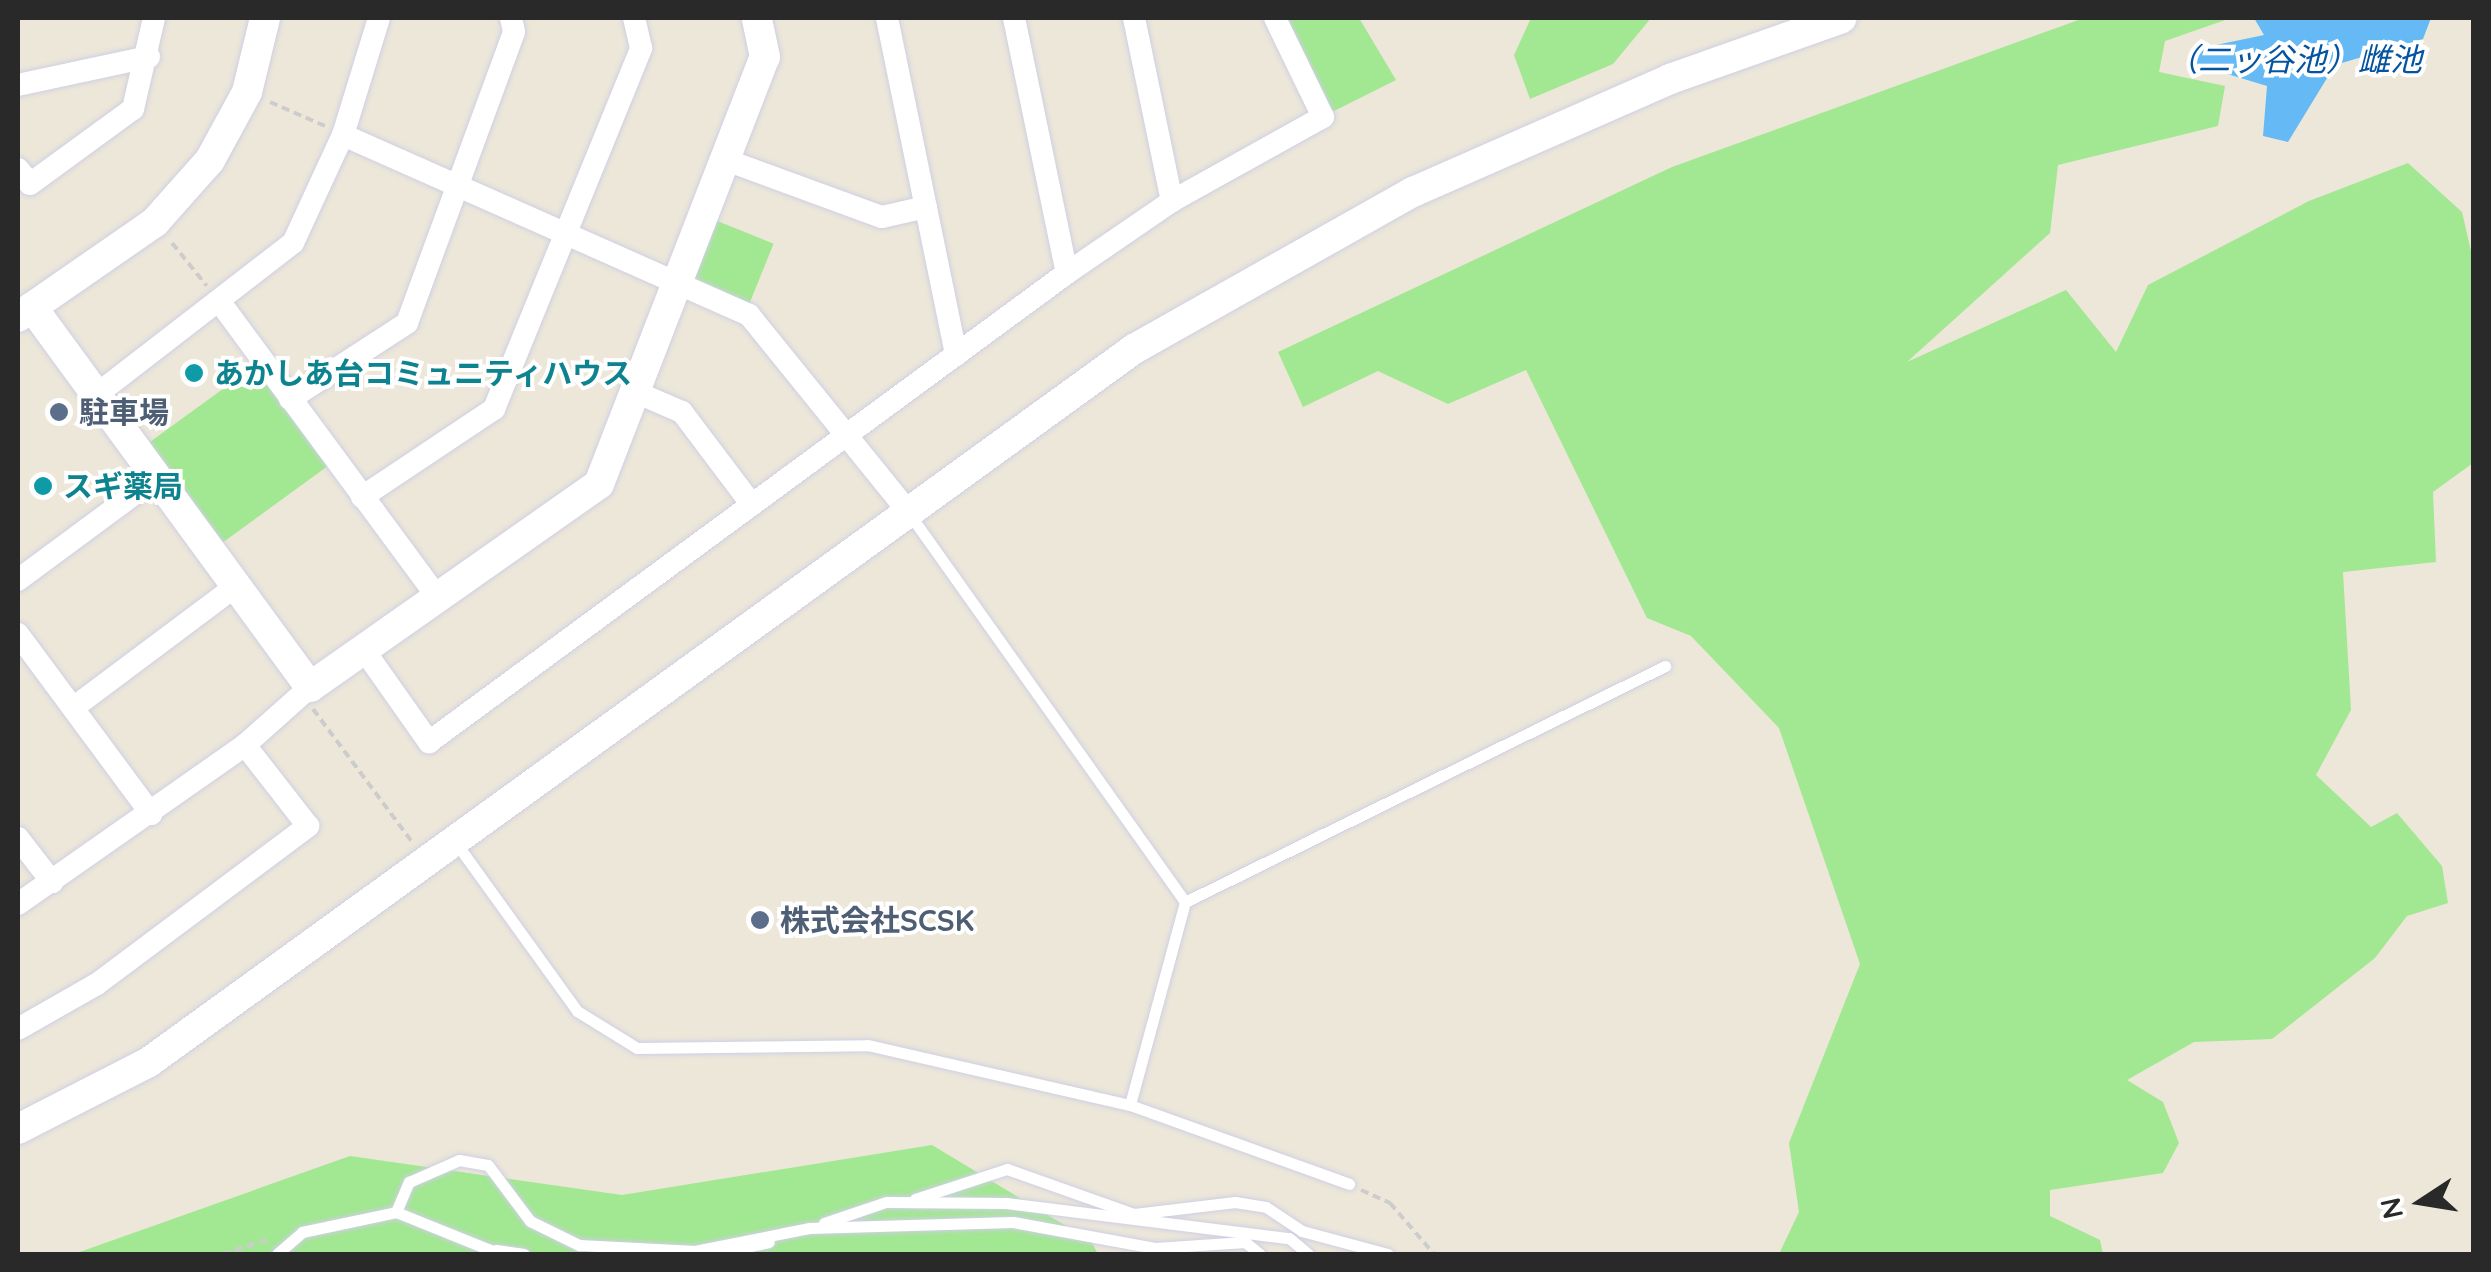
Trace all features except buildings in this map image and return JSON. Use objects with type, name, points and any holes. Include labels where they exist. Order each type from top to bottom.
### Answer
[{"type":"street","points":[[18,169],[30,184],[132,109],[149,57],[154,18]]},
{"type":"street","points":[[265,18],[247,92],[210,160],[155,222],[25,312],[96,395],[236,586],[307,692]]},
{"type":"street","points":[[96,395],[222,305],[293,243],[343,135],[380,18]]},
{"type":"street","points":[[290,399],[407,323],[514,32],[511,18]]},
{"type":"street","points":[[362,497],[494,409],[640,48],[634,18]]},
{"type":"street","points":[[18,904],[150,814],[245,745],[364,650],[598,484],[638,393],[765,57],[757,18]]},
{"type":"street","points":[[887,18],[956,356]]},
{"type":"street","points":[[1014,18],[1067,272]]},
{"type":"street","points":[[1134,18],[1172,201]]},
{"type":"street","points":[[364,650],[429,742],[1067,272],[1172,201],[1323,117],[1275,18]]},
{"type":"street","points":[[18,1129],[150,1062],[906,508],[1134,350],[1378,210],[1670,79],[1842,18]]},
{"type":"street","points":[[18,85],[149,57]]},
{"type":"street","points":[[343,135],[749,315],[906,508]]},
{"type":"street","points":[[726,160],[882,217],[926,207]]},
{"type":"street","points":[[222,305],[438,598]]},
{"type":"street","points":[[638,393],[682,412],[752,505]]},
{"type":"street","points":[[18,580],[156,477]]},
{"type":"street","points":[[73,708],[236,586]]},
{"type":"street","points":[[18,634],[150,814]]},
{"type":"street","points":[[18,1029],[97,984],[308,826],[245,745]]},
{"type":"street","points":[[18,838],[52,882]]},
{"type":"lane","points":[[906,508],[1185,902]]},
{"type":"lane","points":[[1130,1105],[1185,902],[1665,666]]},
{"type":"lane","points":[[454,840],[577,1011],[636,1048],[868,1045],[1130,1105],[1349,1184]]},
{"type":"lane","points":[[396,1212],[409,1182],[459,1160],[488,1165],[530,1221],[578,1244],[695,1251],[809,1228],[1013,1222],[1155,1248],[1244,1242],[1260,1254]]},
{"type":"lane","points":[[715,1254],[906,1202],[1008,1168],[1134,1214],[1235,1202],[1266,1207],[1302,1231],[1388,1254]]},
{"type":"lane","points":[[906,1202],[1006,1202],[1289,1238],[1308,1254]]},
{"type":"lane","points":[[277,1254],[302,1232],[396,1212],[498,1252],[524,1254]]},
{"type":"path","points":[[247,92],[343,135]]},
{"type":"path","points":[[155,222],[222,305]]},
{"type":"path","points":[[307,692],[427,861]]},
{"type":"path","points":[[1349,1184],[1390,1203],[1434,1254]]},
{"type":"path","points":[[222,1254],[302,1232]]},
{"type":"green space","points":[[1280,18],[1359,18],[1396,80],[1326,115]]},
{"type":"green space","points":[[1531,18],[1651,18],[1613,64],[1530,99],[1514,55]]},
{"type":"green space","points":[[2084,18],[2231,18],[2165,41],[2159,72],[2225,86],[2218,126],[2058,165],[2050,233],[1907,362],[2066,290],[2116,352],[2148,285],[2309,201],[2408,163],[2462,212],[2474,264],[2473,463],[2433,492],[2436,562],[2343,572],[2351,710],[2316,775],[2371,827],[2397,813],[2442,866],[2448,903],[2407,916],[2375,958],[2272,1039],[2194,1042],[2127,1080],[2163,1102],[2179,1143],[2163,1173],[2050,1190],[2050,1216],[2100,1240],[2103,1254],[1779,1254],[1799,1212],[1789,1143],[1860,964],[1779,728],[1691,636],[1647,618],[1526,370],[1448,404],[1378,371],[1303,407],[1278,352],[1672,167]]},
{"type":"green space","points":[[705,216],[774,244],[746,312],[677,285]]},
{"type":"green space","points":[[256,365],[329,465],[217,546],[144,446]]},
{"type":"green space","points":[[932,1145],[1091,1241],[1098,1254],[74,1254],[350,1156],[622,1195]]},
{"type":"water","name":"（二ッ谷池）雌池","points":[[2254,18],[2431,18],[2423,39],[2335,65],[2288,142],[2263,136],[2267,86],[2191,63],[2192,50],[2264,35]]},
{"type":"place","name":"あかしあ台コミュニティハウス","points":[[194,373]]},
{"type":"place","name":"駐車場","points":[[59,412]]},
{"type":"place","name":"スギ薬局","points":[[43,486]]},
{"type":"place","name":"株式会社SCSK","points":[[760,920]]}]
